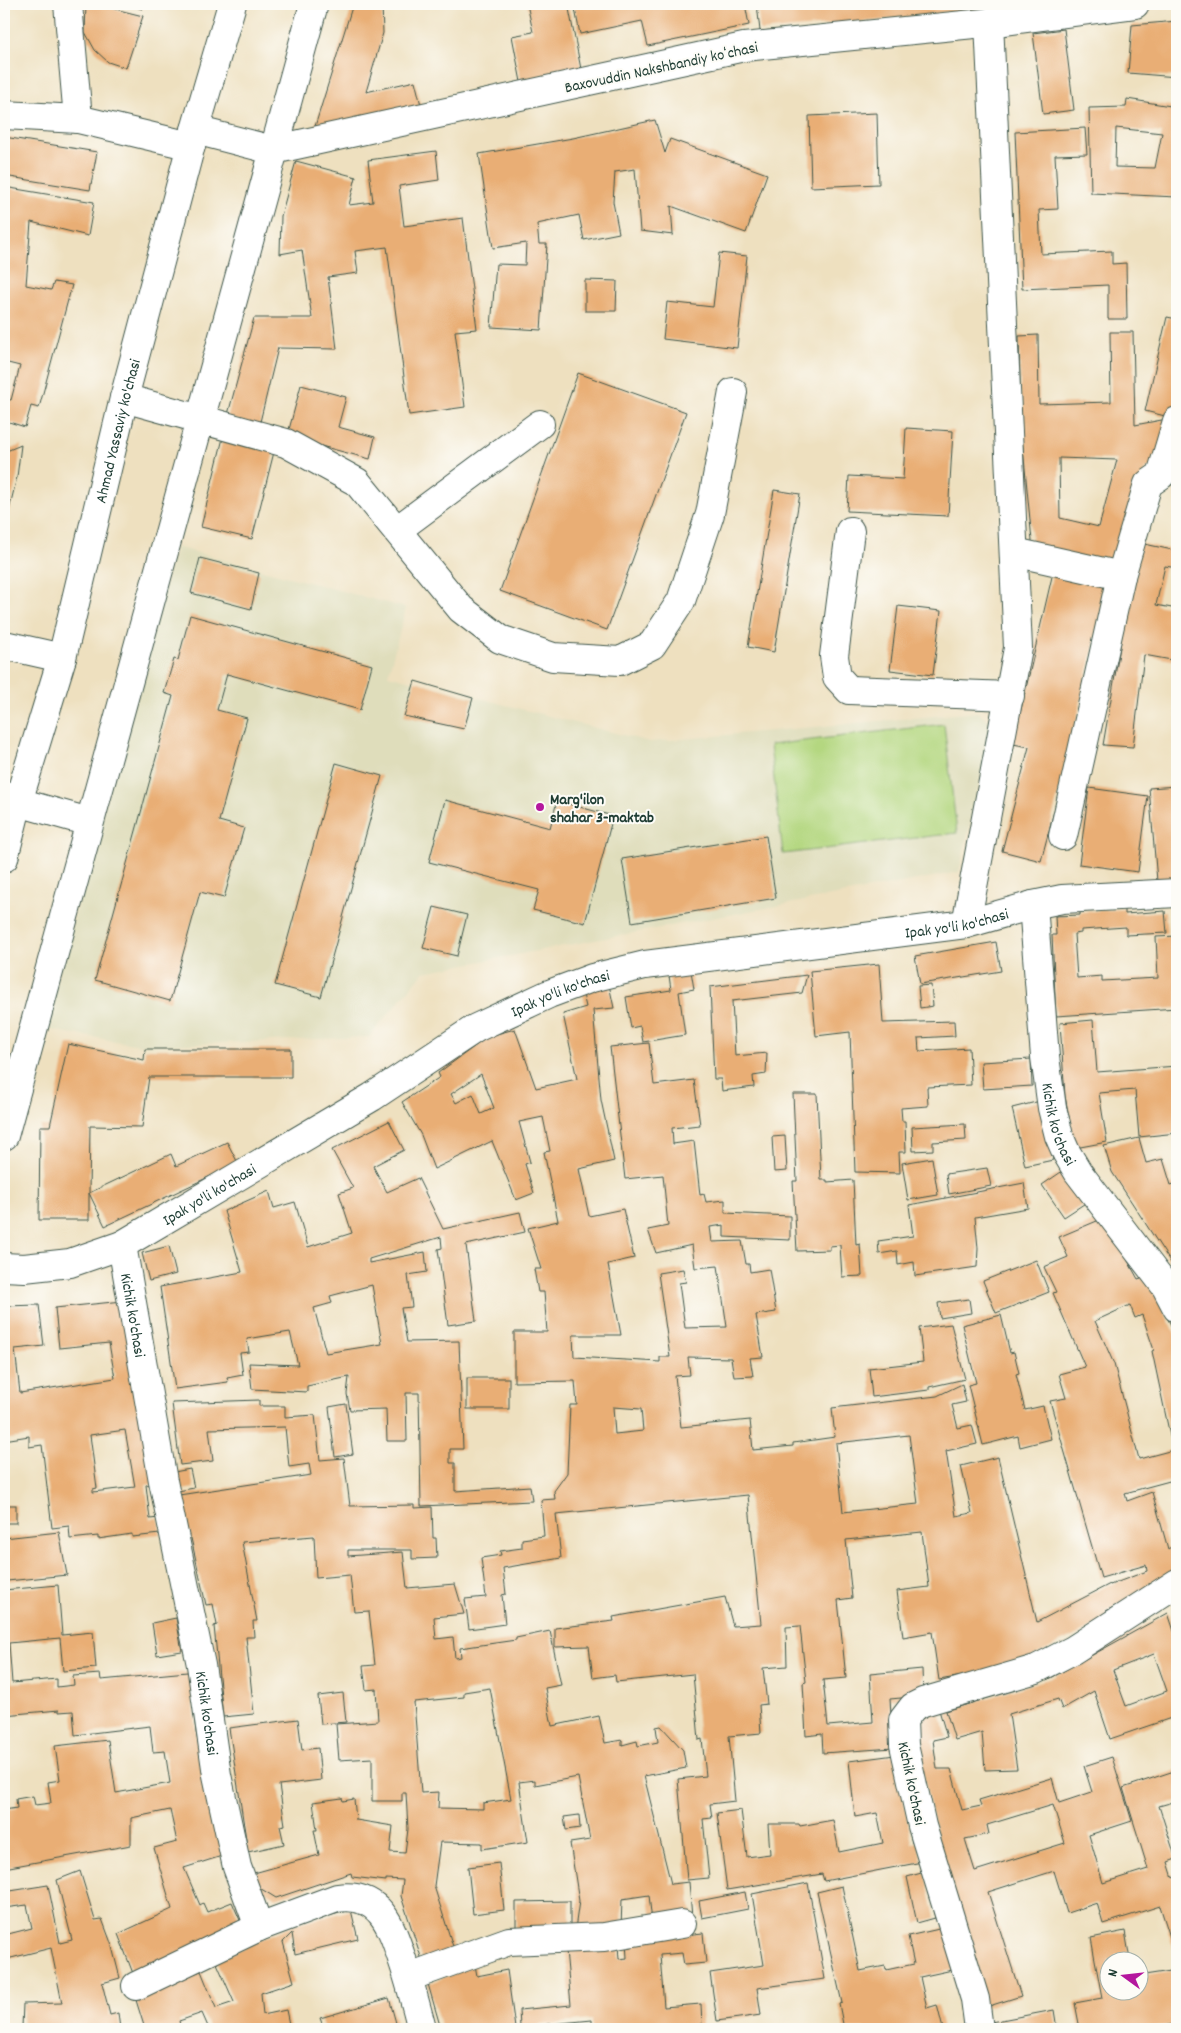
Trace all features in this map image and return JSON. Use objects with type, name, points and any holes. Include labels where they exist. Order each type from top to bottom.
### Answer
[{"type":"street","points":[[68,4],[78,120]]},
{"type":"street","name":"Ahmad Yassaviy ko'chasi","points":[[4,858],[18,802],[62,658],[124,398],[193,138],[232,4]]},
{"type":"street","points":[[4,1136],[314,4]]},
{"type":"street","name":"Baxovuddin Nakshbandiy koʻchasi","points":[[4,115],[78,120],[273,150],[744,47],[989,22],[1026,11],[1134,4]]},
{"type":"street","points":[[966,924],[1018,648],[989,22]]},
{"type":"street","points":[[124,398],[286,443],[357,482],[461,609],[500,639],[553,657],[620,661],[652,645],[681,601],[710,514],[733,392]]},
{"type":"street","points":[[1063,836],[1122,576],[1148,484],[1161,475],[1177,421]]},
{"type":"street","points":[[397,530],[540,424]]},
{"type":"street","points":[[850,531],[834,656],[837,677],[849,690],[1010,696]]},
{"type":"street","points":[[1014,552],[1122,576]]},
{"type":"street","points":[[4,645],[62,658]]},
{"type":"street","points":[[18,802],[89,822]]},
{"type":"street","name":"Ipak yo'li ko'chasi","points":[[4,1267],[24,1268],[70,1263],[122,1245],[372,1096],[476,1028],[549,994],[592,978],[645,966],[966,924],[1033,905],[1062,899],[1177,893]]},
{"type":"street","name":"Kichik ko'chasi","points":[[1033,905],[1044,1057],[1052,1108],[1059,1136],[1078,1172],[1166,1287],[1177,1308]]},
{"type":"street","name":"Kichik ko'chasi","points":[[122,1245],[162,1481],[201,1665],[217,1775],[237,1867],[259,1927]]},
{"type":"street","name":"Kichik ko'chasi","points":[[979,2029],[975,1999],[922,1826],[904,1745],[903,1720],[913,1707],[923,1702],[1036,1669],[1073,1650],[1177,1583]]},
{"type":"street","points":[[136,1986],[259,1927],[337,1898],[358,1898],[376,1907],[393,1930],[409,1977],[422,2029]]},
{"type":"street","points":[[409,1977],[509,1941],[604,1937],[682,1924]]},
{"type":"shaded area","name":"Marg'ilon shahar 3-maktab","points":[[176,547],[406,608],[388,675],[650,742],[978,712],[993,725],[959,872],[424,972],[369,1037],[145,1046],[44,1029]]},
{"type":"green space","points":[[944,724],[957,833],[783,854],[770,745]]},
{"type":"building","points":[[86,4],[95,4],[143,16],[126,68],[108,62],[95,50],[85,32]]},
{"type":"building","points":[[127,4],[143,4],[142,9]]},
{"type":"building","points":[[382,4],[383,33],[366,92],[415,81],[423,113],[312,136],[352,7]]},
{"type":"building","points":[[527,4],[568,4],[582,74],[522,87],[512,36],[533,32]]},
{"type":"building","points":[[574,4],[745,4],[749,25],[648,46],[642,21],[580,34]]},
{"type":"building","points":[[757,4],[1018,4],[1019,8],[760,31]]},
{"type":"building","points":[[1177,21],[1177,77],[1128,73],[1132,25]]},
{"type":"building","points":[[1064,29],[1074,110],[1043,114],[1033,33]]},
{"type":"building","points":[[1127,99],[1177,107],[1177,149],[1175,158],[1177,159],[1177,197],[1091,193],[1089,108],[1126,107]],"holes":[[[1116,128],[1162,133],[1155,168],[1115,167]]]},
{"type":"building","points":[[877,113],[879,184],[811,187],[809,116]]},
{"type":"building","points":[[655,120],[665,153],[670,139],[767,174],[746,233],[671,206],[673,235],[640,231],[635,169],[615,172],[613,202],[619,233],[584,240],[579,215],[537,224],[539,244],[547,244],[541,330],[491,327],[496,264],[525,265],[526,243],[493,248],[479,154],[573,138]]},
{"type":"building","points":[[1085,128],[1087,154],[1055,155],[1058,209],[1039,210],[1041,254],[1112,251],[1112,264],[1126,263],[1127,319],[1108,319],[1108,285],[1022,289],[1015,132]]},
{"type":"building","points":[[4,137],[97,152],[90,190],[4,176]]},
{"type":"building","points":[[436,151],[439,180],[399,186],[404,226],[463,218],[477,329],[455,331],[465,407],[409,415],[387,247],[355,251],[358,273],[328,277],[337,349],[278,348],[259,426],[227,418],[254,318],[312,318],[302,250],[280,254],[281,216],[296,161],[356,177],[349,205],[373,202],[368,160]]},
{"type":"building","points":[[4,187],[94,202],[88,236],[31,222],[26,285],[51,290],[54,282],[72,285],[39,408],[31,406],[25,427],[9,422],[4,424],[4,399],[11,400],[20,366],[4,362]]},
{"type":"building","points":[[719,253],[747,256],[737,348],[663,339],[667,302],[713,307]]},
{"type":"building","points":[[585,280],[617,281],[616,311],[585,311]]},
{"type":"building","points":[[1167,317],[1177,319],[1177,399],[1173,418],[1145,411]]},
{"type":"building","points":[[1110,332],[1133,332],[1135,425],[1167,419],[1157,468],[1145,469],[1116,567],[1033,551],[1021,427],[1019,336],[1038,335],[1039,404],[1111,402]],"holes":[[[1059,458],[1117,460],[1099,527],[1060,518]]]},
{"type":"building","points":[[578,373],[686,412],[607,630],[500,591]]},
{"type":"building","points":[[301,385],[346,397],[338,427],[375,437],[370,459],[287,437]]},
{"type":"building","points":[[906,428],[953,431],[948,516],[847,511],[849,476],[903,479]]},
{"type":"building","points":[[223,438],[274,452],[252,539],[201,527]]},
{"type":"building","points":[[21,445],[17,477],[4,531],[4,452]]},
{"type":"building","points":[[774,490],[800,494],[774,652],[748,647]]},
{"type":"building","points":[[1140,543],[1177,551],[1177,568],[1165,566],[1156,605],[1177,609],[1177,661],[1144,655],[1133,747],[1103,745],[1125,618]]},
{"type":"building","points":[[200,558],[259,573],[251,609],[191,593]]},
{"type":"building","points":[[1054,568],[1109,581],[1068,757],[1041,861],[1002,851],[1029,747],[1013,744]]},
{"type":"building","points":[[898,606],[941,611],[933,675],[890,670]]},
{"type":"building","points":[[190,615],[372,665],[360,710],[227,674],[217,710],[247,718],[219,821],[244,828],[224,898],[200,892],[170,1001],[95,980],[173,696],[164,693],[174,659],[178,660]]},
{"type":"building","points":[[415,681],[473,698],[464,729],[404,716]]},
{"type":"building","points":[[336,763],[382,776],[321,997],[275,985]]},
{"type":"building","points":[[1177,786],[1177,879],[1157,881],[1149,788]]},
{"type":"building","points":[[1089,788],[1148,796],[1138,872],[1079,864]]},
{"type":"building","points":[[445,800],[550,828],[557,801],[613,816],[585,923],[533,910],[539,890],[429,862]]},
{"type":"building","points":[[766,836],[776,898],[632,922],[622,859]]},
{"type":"building","points":[[434,907],[467,915],[457,956],[423,948]]},
{"type":"building","points":[[1125,909],[1125,914],[1165,911],[1167,933],[1126,935],[1126,927],[1081,930],[1081,933],[1074,934],[1077,978],[1102,976],[1102,981],[1158,978],[1156,937],[1177,936],[1177,1008],[1056,1016],[1052,935],[1056,935],[1055,916]]},
{"type":"building","points":[[996,942],[1001,971],[920,984],[915,956]]},
{"type":"building","points":[[879,964],[883,1023],[954,1021],[955,1036],[918,1038],[919,1051],[969,1048],[971,1085],[927,1087],[928,1106],[901,1108],[902,1121],[905,1121],[906,1152],[899,1152],[900,1173],[855,1172],[850,1032],[816,1036],[810,971]]},
{"type":"building","points":[[690,965],[694,989],[679,992],[685,1035],[643,1042],[640,1026],[631,1028],[626,997],[671,990],[668,968]]},
{"type":"building","points":[[807,975],[802,993],[732,1001],[735,1056],[767,1053],[766,1074],[753,1076],[754,1087],[722,1091],[721,1079],[714,1079],[710,987]]},
{"type":"building","points":[[608,980],[614,1008],[593,1010],[601,1100],[614,1161],[579,1169],[589,1216],[623,1209],[634,1258],[608,1264],[621,1335],[573,1335],[574,1357],[660,1362],[660,1357],[670,1357],[658,1273],[683,1269],[686,1282],[679,1283],[685,1328],[727,1327],[718,1266],[695,1268],[692,1245],[656,1253],[648,1230],[668,1226],[663,1175],[625,1179],[610,1047],[649,1043],[654,1085],[694,1080],[700,1125],[672,1128],[673,1144],[694,1141],[700,1195],[704,1194],[706,1202],[725,1200],[725,1213],[790,1216],[790,1240],[724,1237],[724,1225],[710,1227],[712,1242],[742,1241],[746,1264],[749,1264],[750,1272],[769,1269],[776,1312],[756,1315],[763,1357],[750,1358],[753,1376],[734,1377],[731,1358],[688,1357],[690,1375],[675,1376],[681,1427],[750,1420],[753,1450],[793,1446],[793,1443],[835,1437],[832,1408],[937,1396],[962,1384],[966,1402],[952,1405],[958,1428],[972,1425],[977,1444],[946,1451],[956,1516],[972,1513],[961,1466],[998,1457],[1037,1622],[1110,1584],[1147,1571],[1146,1565],[1101,1578],[1050,1401],[1066,1398],[1059,1374],[1085,1367],[1053,1293],[1056,1292],[1044,1267],[1068,1257],[1059,1237],[1104,1218],[1138,1279],[1146,1276],[1177,1337],[1177,1479],[1125,1493],[1127,1501],[1152,1492],[1168,1549],[1177,1543],[1177,1573],[1106,1611],[1109,1619],[1009,1668],[939,1680],[932,1632],[903,1637],[897,1591],[929,1587],[922,1532],[846,1540],[852,1598],[838,1600],[846,1678],[823,1680],[828,1726],[873,1722],[870,1674],[922,1669],[923,1696],[890,1699],[893,1748],[823,1753],[822,1734],[806,1736],[803,1683],[806,1682],[800,1626],[786,1627],[787,1666],[763,1668],[767,1704],[759,1705],[761,1733],[729,1736],[735,1801],[710,1804],[712,1818],[703,1819],[709,1878],[687,1880],[678,1779],[706,1776],[702,1739],[699,1740],[693,1674],[616,1682],[615,1675],[593,1678],[589,1646],[555,1647],[555,1628],[614,1621],[613,1617],[725,1597],[733,1626],[761,1624],[748,1495],[556,1514],[561,1558],[503,1568],[506,1594],[502,1595],[505,1624],[469,1629],[465,1599],[486,1597],[481,1558],[501,1555],[500,1551],[522,1548],[522,1539],[544,1536],[541,1500],[555,1499],[554,1491],[567,1473],[570,1405],[577,1405],[575,1381],[514,1382],[514,1332],[547,1332],[544,1292],[538,1292],[534,1269],[541,1269],[528,1228],[558,1221],[544,1152],[550,1151],[543,1117],[519,1122],[530,1162],[525,1164],[534,1193],[516,1200],[492,1141],[434,1169],[421,1135],[402,1102],[440,1077],[438,1073],[489,1036],[515,1029],[536,1088],[577,1079],[563,1014],[586,1007],[581,986]],"holes":[[[481,1074],[494,1108],[481,1114],[473,1094],[456,1103],[451,1094]],[[1130,1305],[1135,1318],[1142,1315],[1154,1350],[1152,1351],[1173,1450],[1139,1459],[1114,1364],[1095,1321]],[[613,1407],[641,1409],[643,1431],[615,1434]],[[909,1435],[918,1504],[843,1512],[836,1443]]]},
{"type":"building","points":[[931,985],[933,1006],[920,1008],[918,986]]},
{"type":"building","points":[[1093,1020],[1097,1072],[1177,1066],[1177,1133],[1139,1137],[1135,1090],[1099,1093],[1107,1142],[1075,1148],[1065,1096],[1060,1023]]},
{"type":"building","points":[[68,1044],[144,1060],[145,1049],[291,1049],[291,1077],[149,1077],[142,1127],[90,1126],[89,1220],[39,1220],[40,1126],[50,1126]]},
{"type":"building","points":[[1031,1059],[1032,1086],[983,1089],[981,1062]]},
{"type":"building","points":[[793,1094],[817,1094],[821,1180],[827,1180],[827,1182],[853,1180],[856,1245],[860,1244],[862,1276],[842,1277],[840,1245],[830,1246],[830,1250],[797,1251],[793,1181],[797,1181]]},
{"type":"building","points":[[1040,1101],[1053,1160],[1025,1166],[1012,1108]]},
{"type":"building","points":[[389,1121],[404,1150],[373,1166],[387,1192],[418,1178],[443,1229],[520,1212],[525,1232],[466,1245],[476,1321],[448,1325],[438,1249],[442,1248],[441,1237],[369,1259],[369,1263],[425,1252],[427,1272],[408,1275],[412,1307],[401,1308],[407,1342],[459,1341],[463,1449],[450,1449],[450,1463],[455,1463],[455,1491],[530,1486],[532,1501],[421,1506],[419,1393],[406,1393],[407,1441],[387,1441],[386,1409],[350,1410],[347,1394],[349,1377],[307,1386],[307,1392],[252,1389],[249,1363],[298,1365],[290,1332],[247,1339],[249,1352],[240,1353],[243,1375],[227,1378],[228,1382],[175,1389],[160,1287],[242,1272],[224,1211],[269,1191],[274,1208],[295,1202],[308,1247],[352,1233],[339,1193],[353,1188],[332,1150]],"holes":[[[372,1285],[382,1344],[326,1353],[314,1308],[332,1303],[330,1296]]]},
{"type":"building","points":[[965,1124],[966,1140],[933,1142],[933,1150],[913,1151],[912,1127]]},
{"type":"building","points":[[785,1136],[787,1171],[774,1172],[772,1137]]},
{"type":"building","points":[[1139,1138],[1146,1163],[1163,1159],[1171,1185],[1177,1183],[1177,1272],[1112,1172],[1104,1146]]},
{"type":"building","points":[[227,1142],[238,1163],[105,1226],[89,1193],[171,1154],[176,1166]]},
{"type":"building","points":[[932,1158],[938,1195],[908,1200],[902,1163]]},
{"type":"building","points":[[987,1168],[991,1186],[949,1194],[946,1174]]},
{"type":"building","points":[[1064,1170],[1087,1202],[1064,1217],[1042,1185]]},
{"type":"building","points":[[1024,1183],[1028,1208],[975,1217],[978,1248],[977,1267],[915,1276],[914,1262],[898,1265],[897,1251],[879,1254],[878,1241],[913,1236],[909,1205]]},
{"type":"building","points":[[169,1246],[176,1274],[149,1281],[142,1253]]},
{"type":"building","points":[[1036,1260],[1049,1292],[996,1313],[983,1281]]},
{"type":"building","points":[[969,1299],[971,1313],[940,1318],[938,1303]]},
{"type":"building","points":[[123,1301],[153,1484],[146,1485],[150,1519],[159,1518],[160,1534],[132,1537],[132,1534],[98,1539],[98,1536],[70,1539],[69,1526],[52,1528],[42,1445],[29,1447],[29,1436],[4,1440],[4,1306],[39,1305],[44,1346],[15,1349],[20,1393],[115,1378],[109,1343],[59,1348],[55,1308]],"holes":[[[125,1430],[135,1487],[93,1492],[93,1489],[97,1488],[90,1435]]]},
{"type":"building","points":[[1001,1315],[1010,1353],[1014,1352],[1019,1373],[1016,1374],[1025,1410],[1043,1406],[1051,1439],[1020,1447],[1018,1436],[983,1445],[968,1385],[976,1383],[962,1325]]},
{"type":"building","points":[[951,1324],[965,1379],[929,1387],[929,1390],[872,1397],[869,1368],[923,1362],[919,1328]]},
{"type":"building","points":[[467,1378],[509,1378],[509,1409],[467,1409]]},
{"type":"building","points":[[259,1400],[259,1406],[285,1406],[285,1417],[315,1415],[320,1460],[344,1458],[350,1506],[414,1505],[414,1508],[432,1507],[433,1538],[436,1538],[437,1558],[412,1559],[412,1550],[348,1550],[348,1556],[403,1552],[407,1588],[455,1584],[464,1614],[434,1617],[436,1639],[453,1637],[455,1658],[461,1657],[460,1648],[516,1640],[516,1638],[550,1631],[561,1685],[545,1688],[552,1726],[599,1716],[605,1743],[622,1740],[622,1745],[637,1741],[638,1746],[658,1742],[656,1727],[661,1726],[683,1750],[686,1768],[644,1776],[671,1884],[689,1882],[692,1917],[652,1922],[649,1895],[622,1899],[621,1928],[575,1929],[579,1901],[570,1843],[590,1840],[578,1777],[535,1785],[535,1780],[519,1782],[528,1842],[482,1849],[482,1843],[440,1842],[434,1886],[455,1953],[423,1963],[401,1896],[403,1880],[386,1879],[386,1881],[352,1877],[351,1873],[276,1898],[258,1887],[254,1873],[319,1855],[314,1830],[317,1830],[313,1802],[342,1798],[343,1801],[354,1799],[356,1820],[393,1826],[390,1852],[405,1853],[408,1829],[406,1793],[402,1793],[402,1801],[372,1801],[372,1758],[339,1760],[336,1724],[378,1721],[376,1689],[366,1690],[363,1666],[375,1665],[369,1611],[354,1612],[350,1575],[316,1578],[314,1536],[242,1542],[257,1621],[253,1621],[254,1637],[246,1637],[254,1714],[223,1717],[214,1626],[217,1625],[213,1604],[206,1605],[191,1538],[188,1538],[179,1495],[311,1475],[309,1464],[289,1467],[285,1427],[209,1429],[213,1461],[180,1465],[172,1403]],"holes":[[[490,1688],[511,1799],[483,1803],[483,1809],[438,1808],[439,1792],[421,1793],[414,1702],[464,1697],[464,1692]]]},
{"type":"building","points":[[346,1404],[353,1454],[335,1457],[329,1407]]},
{"type":"building","points":[[190,1469],[194,1488],[178,1491],[174,1472]]},
{"type":"building","points":[[4,1505],[16,1505],[16,1523],[4,1523]]},
{"type":"building","points":[[59,1532],[67,1575],[7,1581],[4,1538]]},
{"type":"building","points":[[58,1585],[62,1635],[93,1632],[96,1668],[63,1671],[60,1638],[9,1643],[12,1683],[57,1679],[57,1687],[74,1685],[73,1676],[100,1674],[101,1680],[198,1671],[192,1697],[196,1732],[216,1830],[225,1855],[184,1868],[200,1905],[203,1903],[207,1912],[232,1902],[243,1927],[134,1976],[118,1934],[172,1909],[154,1848],[177,1842],[170,1810],[131,1818],[131,1845],[4,1868],[4,1810],[17,1808],[16,1799],[33,1796],[35,1805],[51,1803],[48,1782],[60,1780],[55,1746],[108,1740],[116,1793],[170,1783],[165,1751],[153,1752],[150,1726],[75,1735],[73,1711],[59,1712],[59,1710],[4,1715],[4,1590]]},
{"type":"building","points":[[1168,1613],[1177,1640],[1177,1716],[1110,1739],[1094,1691],[1062,1709],[1058,1699],[1009,1714],[1017,1769],[985,1770],[982,1732],[955,1740],[946,1711],[1051,1678]],"holes":[[[1154,1654],[1167,1691],[1126,1706],[1113,1670]]]},
{"type":"building","points":[[176,1618],[182,1651],[157,1655],[152,1623]]},
{"type":"building","points":[[343,1693],[346,1722],[321,1724],[318,1696]]},
{"type":"building","points":[[939,1710],[947,1737],[933,1740],[937,1769],[951,1769],[962,1810],[981,1806],[979,1800],[1052,1778],[1059,1803],[1092,1792],[1084,1766],[1112,1757],[1132,1821],[1089,1835],[1103,1883],[1148,1869],[1123,1788],[1177,1770],[1177,1801],[1159,1806],[1176,1859],[1168,1862],[1173,1878],[1177,1876],[1177,1959],[1160,1906],[1103,1924],[1097,1903],[1067,1913],[1054,1871],[988,1892],[1021,1996],[986,2007],[947,1880],[910,1716]],"holes":[[[1053,1805],[1065,1843],[975,1871],[965,1839],[989,1834],[987,1825]]]},
{"type":"building","points":[[298,1719],[302,1750],[318,1748],[321,1780],[279,1785],[285,1825],[280,1826],[284,1844],[248,1852],[229,1728]]},
{"type":"building","points":[[895,1755],[912,1843],[918,1842],[922,1862],[824,1881],[822,1874],[727,1890],[717,1813],[741,1810],[747,1857],[770,1854],[768,1824],[799,1824],[800,1826],[833,1820],[839,1852],[883,1843],[877,1813],[855,1817],[849,1761]]},
{"type":"building","points":[[579,1815],[580,1828],[566,1830],[564,1817]]},
{"type":"building","points":[[499,1863],[504,1910],[473,1914],[468,1867]]},
{"type":"building","points":[[80,1871],[95,1920],[102,1919],[111,1943],[120,1978],[102,1983],[110,2015],[118,2013],[120,2029],[22,2027],[23,2004],[62,2003],[51,1948],[7,1959],[8,1964],[4,1965],[4,1935],[32,1928],[27,1905],[4,1908],[4,1892],[48,1885],[60,1943],[72,1940],[57,1880]]},
{"type":"building","points":[[925,1872],[935,1918],[917,1923],[907,1877]]},
{"type":"building","points":[[808,1883],[825,1979],[757,1988],[761,2015],[717,2021],[710,1973],[764,1965],[752,1894]]},
{"type":"building","points":[[842,1886],[860,1971],[885,1966],[886,1970],[914,1964],[908,1936],[948,1927],[957,1969],[920,1977],[927,2008],[937,2005],[943,2029],[844,2029],[839,2004],[842,2003],[817,1892]]},
{"type":"building","points":[[745,1892],[748,1909],[702,1918],[699,1901]]},
{"type":"building","points":[[570,1901],[570,1928],[516,1929],[516,1902]]},
{"type":"building","points":[[351,1910],[358,1939],[295,1954],[292,1933],[283,1942],[294,1982],[261,1993],[263,2015],[286,2010],[290,2029],[209,2029],[202,2013],[179,2021],[181,2029],[145,2029],[135,1997],[201,1971],[216,2008],[234,2002],[216,1961],[290,1926]]},
{"type":"building","points":[[1125,1931],[1128,1950],[1098,1950],[1098,1976],[1091,1938]]},
{"type":"building","points":[[703,1933],[706,1963],[684,1965],[682,1953],[660,1955],[664,2007],[701,2004],[702,2029],[592,2029],[592,2020],[520,2027],[519,2010],[571,2005],[566,1950],[618,1945],[619,1959],[627,1958],[626,1941]]},
{"type":"building","points":[[475,1965],[477,1976],[507,1970],[515,2028],[441,2029],[428,1984]]},
{"type":"building","points":[[1177,1970],[1177,2024],[1154,2027],[1154,2029],[1080,2029],[1075,2003],[1098,1999],[1148,2000],[1148,1974]]},
{"type":"building","points":[[389,1998],[396,2023],[383,2026],[384,2029],[324,2029],[320,2018]]},
{"type":"building","points":[[1054,2010],[1057,2029],[992,2029],[991,2022]]},
{"type":"place","name":"Marg'ilon shahar 3-maktab","points":[[540,807]]}]
